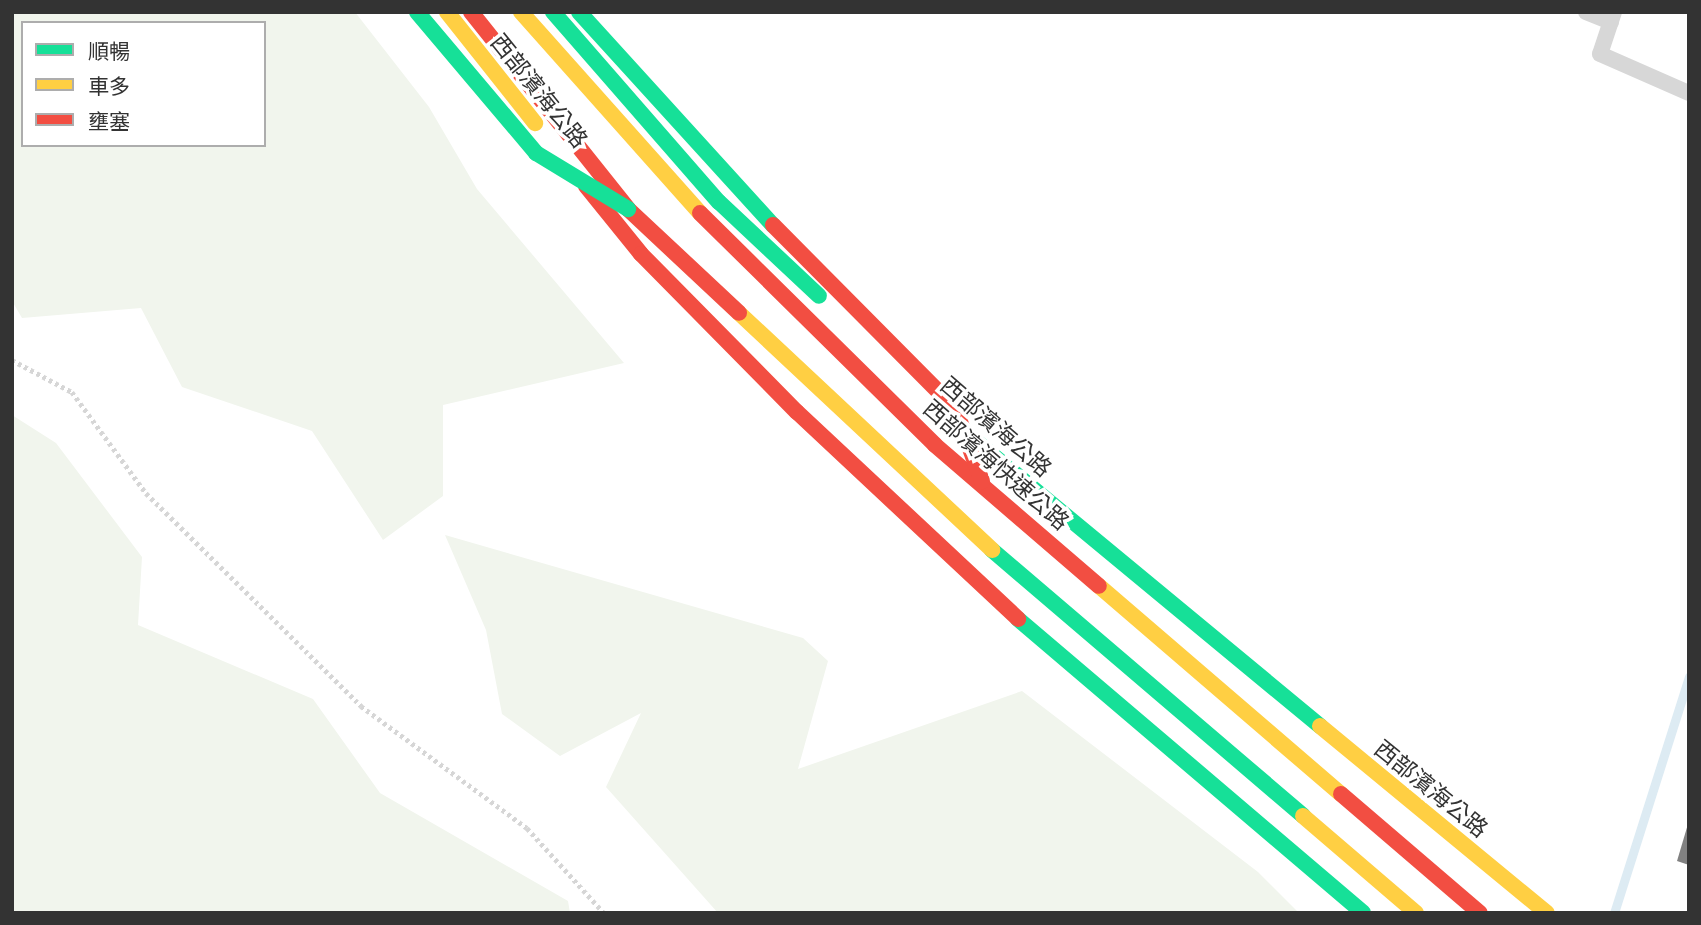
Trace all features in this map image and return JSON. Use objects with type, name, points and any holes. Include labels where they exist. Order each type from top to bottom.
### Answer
[{"type":"main road","points":[[417,12],[536,153],[628,209]]},
{"type":"main road","name":"西部濱海公路","points":[[447,12],[641,254],[797,412],[1047,646],[1363,913]]},
{"type":"main road","points":[[471,12],[628,209],[973,532],[1416,913]]},
{"type":"main road","name":"西部濱海快速公路","points":[[521,12],[732,249],[935,445],[982,481],[1152,634],[1480,913]]},
{"type":"main road","name":"西部濱海公路","points":[[553,12],[719,202],[984,450],[1547,913]]},
{"type":"main road","points":[[579,12],[748,200],[955,408],[982,481]]},
{"type":"lane","points":[[1586,12],[1613,17],[1600,54],[1689,93]]},
{"type":"path","points":[[12,360],[72,392],[146,493],[361,706],[527,828],[604,913]]},
{"type":"shaded area","points":[[12,12],[355,12],[429,107],[477,189],[624,363],[443,405],[443,496],[383,540],[312,431],[182,387],[141,308],[22,318],[12,301]]},
{"type":"shaded area","points":[[12,415],[56,443],[142,557],[138,625],[313,699],[380,793],[568,901],[570,913],[12,913]]},
{"type":"shaded area","points":[[445,535],[803,638],[828,661],[798,769],[1022,691],[1258,872],[1299,913],[718,913],[606,787],[641,713],[560,756],[502,714],[486,630]]},
{"type":"building","points":[[1689,824],[1689,865],[1677,861]]},
{"type":"waterway","points":[[1614,913],[1689,677]]},
{"type":"traffic: fast","points":[[417,12],[536,153],[628,209]]},
{"type":"traffic: fast","points":[[553,12],[719,202],[819,296]]},
{"type":"traffic: fast","points":[[579,12],[773,225]]},
{"type":"traffic: fast","points":[[955,424],[1320,726]]},
{"type":"traffic: fast","points":[[992,550],[1303,816]]},
{"type":"traffic: fast","points":[[1018,619],[1363,913]]},
{"type":"traffic: slow","points":[[447,12],[535,123]]},
{"type":"traffic: slow","points":[[521,12],[700,213]]},
{"type":"traffic: slow","points":[[739,313],[992,550]]},
{"type":"traffic: slow","points":[[1099,586],[1341,794]]},
{"type":"traffic: slow","points":[[1320,726],[1547,913]]},
{"type":"traffic: slow","points":[[1303,816],[1416,913]]},
{"type":"traffic: jam","points":[[471,12],[628,209],[739,313]]},
{"type":"traffic: jam","points":[[586,186],[641,254],[797,412],[1018,619]]},
{"type":"traffic: jam","points":[[700,213],[935,445],[1099,586]]},
{"type":"traffic: jam","points":[[773,225],[955,408],[982,481]]},
{"type":"traffic: jam","points":[[1341,794],[1480,913]]}]
